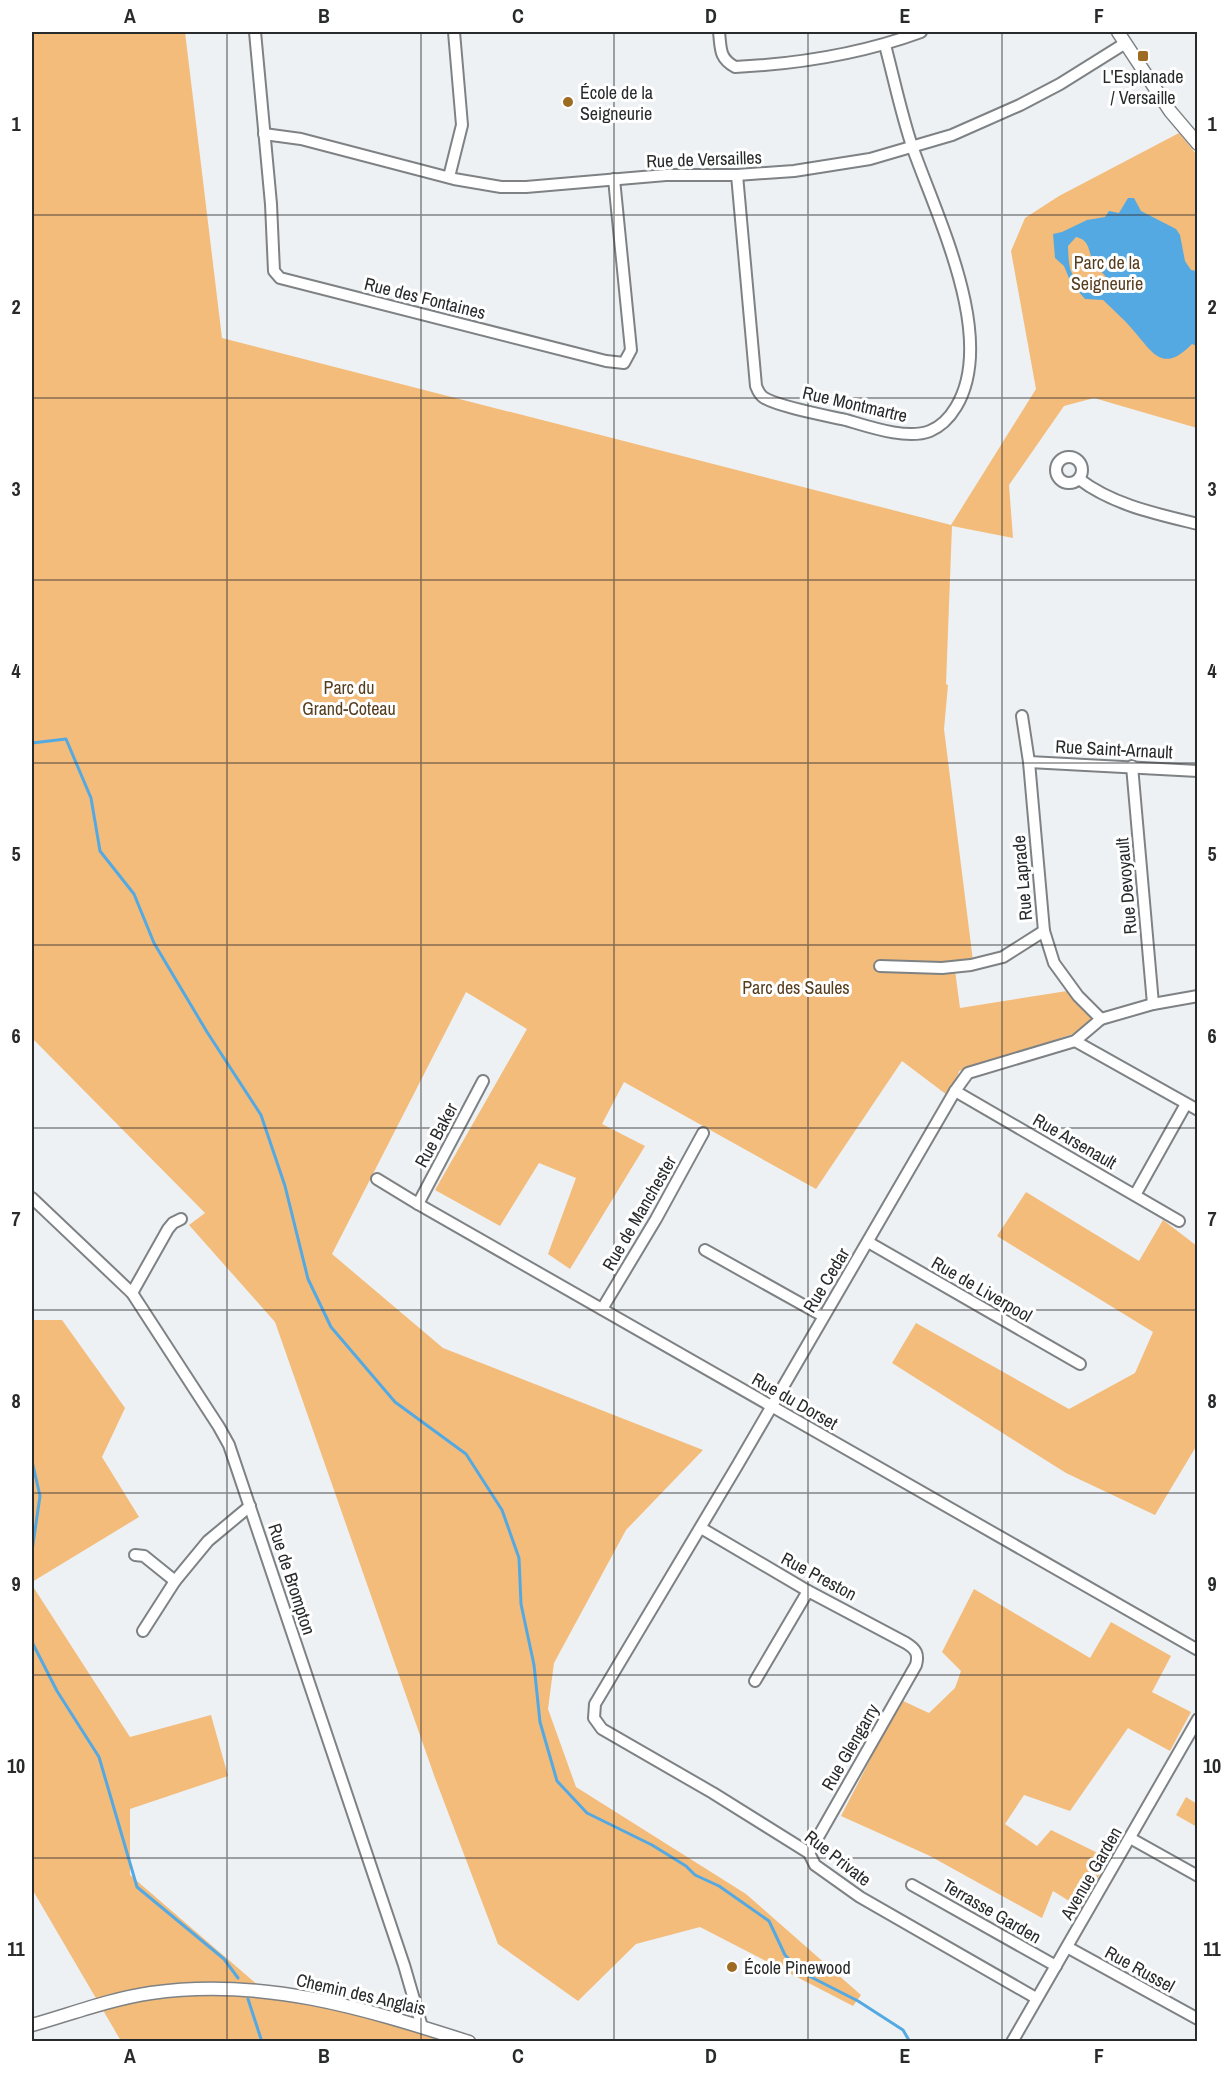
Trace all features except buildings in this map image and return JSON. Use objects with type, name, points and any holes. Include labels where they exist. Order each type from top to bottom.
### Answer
[{"type":"street","name":"Rue des Fontaines","points":[[255,32],[271,204],[274,271],[280,278],[594,358],[624,363],[631,350],[614,179]]},
{"type":"street","points":[[450,177],[462,125],[454,32]]},
{"type":"street","points":[[719,32],[721,53],[726,62],[735,68],[807,61],[885,45],[921,32]]},
{"type":"street","points":[[1118,32],[1170,111],[1197,144]]},
{"type":"street","name":"Rue de Versailles","points":[[264,134],[301,139],[450,177],[501,187],[671,175],[737,175],[828,166],[870,159],[952,135],[1020,105],[1060,84],[1124,44]]},
{"type":"street","points":[[885,45],[913,147]]},
{"type":"street","name":"Rue Montmartre","points":[[737,175],[756,386],[759,394],[764,399],[787,406],[859,424],[907,434],[921,433],[932,430],[949,419],[963,397],[968,379],[971,344],[966,308],[957,273],[913,147]]},
{"type":"street","points":[[1079,479],[1089,487],[1127,505],[1197,524]]},
{"type":"street","name":"Rue Laprade","points":[[1022,716],[1029,762],[1044,931],[1054,963],[1078,996],[1101,1019]]},
{"type":"street","name":"Rue Saint-Arnault","points":[[1029,762],[1197,771]]},
{"type":"street","name":"Rue Devoyault","points":[[1132,766],[1153,1004]]},
{"type":"street","points":[[880,966],[942,968],[971,965],[1003,957],[1044,931]]},
{"type":"street","name":"Rue Cedar","points":[[594,1718],[595,1704],[701,1528],[955,1091],[968,1073],[1075,1041],[1101,1019],[1153,1004],[1197,996]]},
{"type":"street","points":[[1075,1041],[1197,1110]]},
{"type":"street","name":"Rue Baker","points":[[418,1204],[483,1081]]},
{"type":"street","name":"Rue Arsenault","points":[[955,1091],[1179,1221]]},
{"type":"street","points":[[1135,1195],[1186,1104]]},
{"type":"street","name":"Rue de Manchester","points":[[602,1309],[656,1219],[703,1133]]},
{"type":"street","name":"Rue du Dorset","points":[[377,1179],[1197,1650]]},
{"type":"street","name":"Rue de Brompton","points":[[32,1198],[132,1293],[229,1445],[405,1965],[422,2027]]},
{"type":"street","points":[[132,1293],[168,1229],[181,1219]]},
{"type":"street","name":"Rue de Liverpool","points":[[868,1242],[1080,1364]]},
{"type":"street","points":[[705,1250],[823,1316]]},
{"type":"street","points":[[143,1631],[175,1581],[208,1541],[250,1506]]},
{"type":"street","name":"Rue Preston","points":[[701,1528],[808,1591],[906,1643],[916,1651],[918,1657]]},
{"type":"street","points":[[135,1555],[144,1556],[175,1581]]},
{"type":"street","points":[[755,1681],[808,1591]]},
{"type":"street","name":"Rue Glengarry","points":[[809,1853],[916,1665],[918,1657]]},
{"type":"street","name":"Rue Private","points":[[594,1718],[602,1729],[713,1793],[809,1853],[815,1865],[860,1897],[1036,1998]]},
{"type":"street","name":"Avenue Garden","points":[[1012,2042],[1197,1719]]},
{"type":"street","points":[[1130,1838],[1197,1876]]},
{"type":"street","name":"Terrasse Garden","points":[[912,1885],[1056,1966]]},
{"type":"street","name":"Rue Russel","points":[[1067,1947],[1197,2019]]},
{"type":"street","name":"Chemin des Anglais","points":[[32,2025],[150,1994],[200,1989],[262,1991],[318,1998],[469,2042]]},
{"type":"green space","name":"Parc du Grand-Coteau","points":[[32,32],[185,32],[222,338],[951,525],[1036,389],[1011,251],[1025,218],[1059,196],[1179,133],[1197,155],[1197,428],[1094,398],[1064,406],[1009,485],[1013,538],[952,526],[946,684],[948,685],[944,729],[973,961],[955,970],[960,1008],[1067,991],[1098,1022],[1073,1034],[959,1071],[951,1098],[902,1061],[816,1189],[624,1082],[602,1124],[645,1146],[570,1269],[548,1254],[576,1178],[539,1163],[500,1226],[435,1190],[527,1029],[466,992],[332,1254],[443,1348],[703,1450],[626,1530],[554,1663],[548,1709],[576,1787],[746,1894],[861,1995],[853,2006],[700,1927],[636,1944],[578,2001],[498,1944],[435,1778],[275,1322],[189,1225],[205,1213],[32,1038]]},
{"type":"green space","points":[[1026,1192],[1139,1261],[1163,1220],[1197,1246],[1197,1445],[1155,1515],[1066,1473],[892,1363],[916,1323],[1069,1409],[1135,1373],[1153,1332],[997,1236]]},
{"type":"green space","points":[[32,1320],[62,1320],[125,1408],[102,1457],[139,1517],[32,1582]]},
{"type":"green space","points":[[32,1585],[130,1737],[211,1715],[228,1776],[130,1809],[130,1875],[266,1992],[413,2027],[457,2041],[121,2041],[32,1889]]},
{"type":"green space","points":[[974,1589],[1090,1658],[1111,1622],[1171,1656],[1152,1692],[1191,1712],[1170,1751],[1128,1728],[1070,1811],[1024,1795],[1005,1824],[1037,1846],[1051,1830],[1108,1858],[1082,1909],[1053,1891],[1042,1918],[930,1856],[841,1816],[901,1700],[929,1713],[955,1688],[961,1671],[942,1652]]},
{"type":"green space","points":[[1186,1797],[1197,1804],[1197,1827],[1176,1815]]},
{"type":"water","points":[[1128,198],[1134,198],[1141,211],[1176,229],[1180,235],[1185,261],[1191,270],[1197,271],[1197,346],[1192,344],[1173,358],[1159,357],[1103,300],[1085,299],[1071,283],[1064,266],[1055,258],[1053,234],[1087,220],[1105,217],[1109,211],[1119,213]],"holes":[[[1076,237],[1086,243],[1094,263],[1106,277],[1105,289],[1101,291],[1084,284],[1071,271],[1068,246]]]},
{"type":"waterway","points":[[32,743],[66,739],[91,798],[100,851],[134,894],[154,943],[207,1032],[261,1115],[285,1186],[308,1279],[331,1327],[395,1402],[466,1454],[502,1510],[519,1558],[521,1604],[534,1665],[540,1722],[557,1781],[587,1813],[652,1845],[686,1866],[695,1875],[719,1886],[769,1921],[785,1955],[803,1973],[858,2001],[903,2030],[910,2042]]},
{"type":"waterway","points":[[32,1461],[40,1496],[32,1551]]},
{"type":"waterway","points":[[32,1642],[57,1691],[99,1757],[137,1887],[224,1959],[238,1978]]},
{"type":"waterway","points":[[248,1999],[262,2042]]},
{"type":"place","name":"L'Esplanade / Versaille","points":[[1143,56]]},
{"type":"place","name":"École de la Seigneurie","points":[[568,102]]},
{"type":"place","name":"École Pinewood","points":[[732,1967]]},
{"type":"park label","name":"Parc de la Seigneurie","points":[[1107,272]]},
{"type":"park label","name":"Parc des Saules","points":[[796,987]]}]
